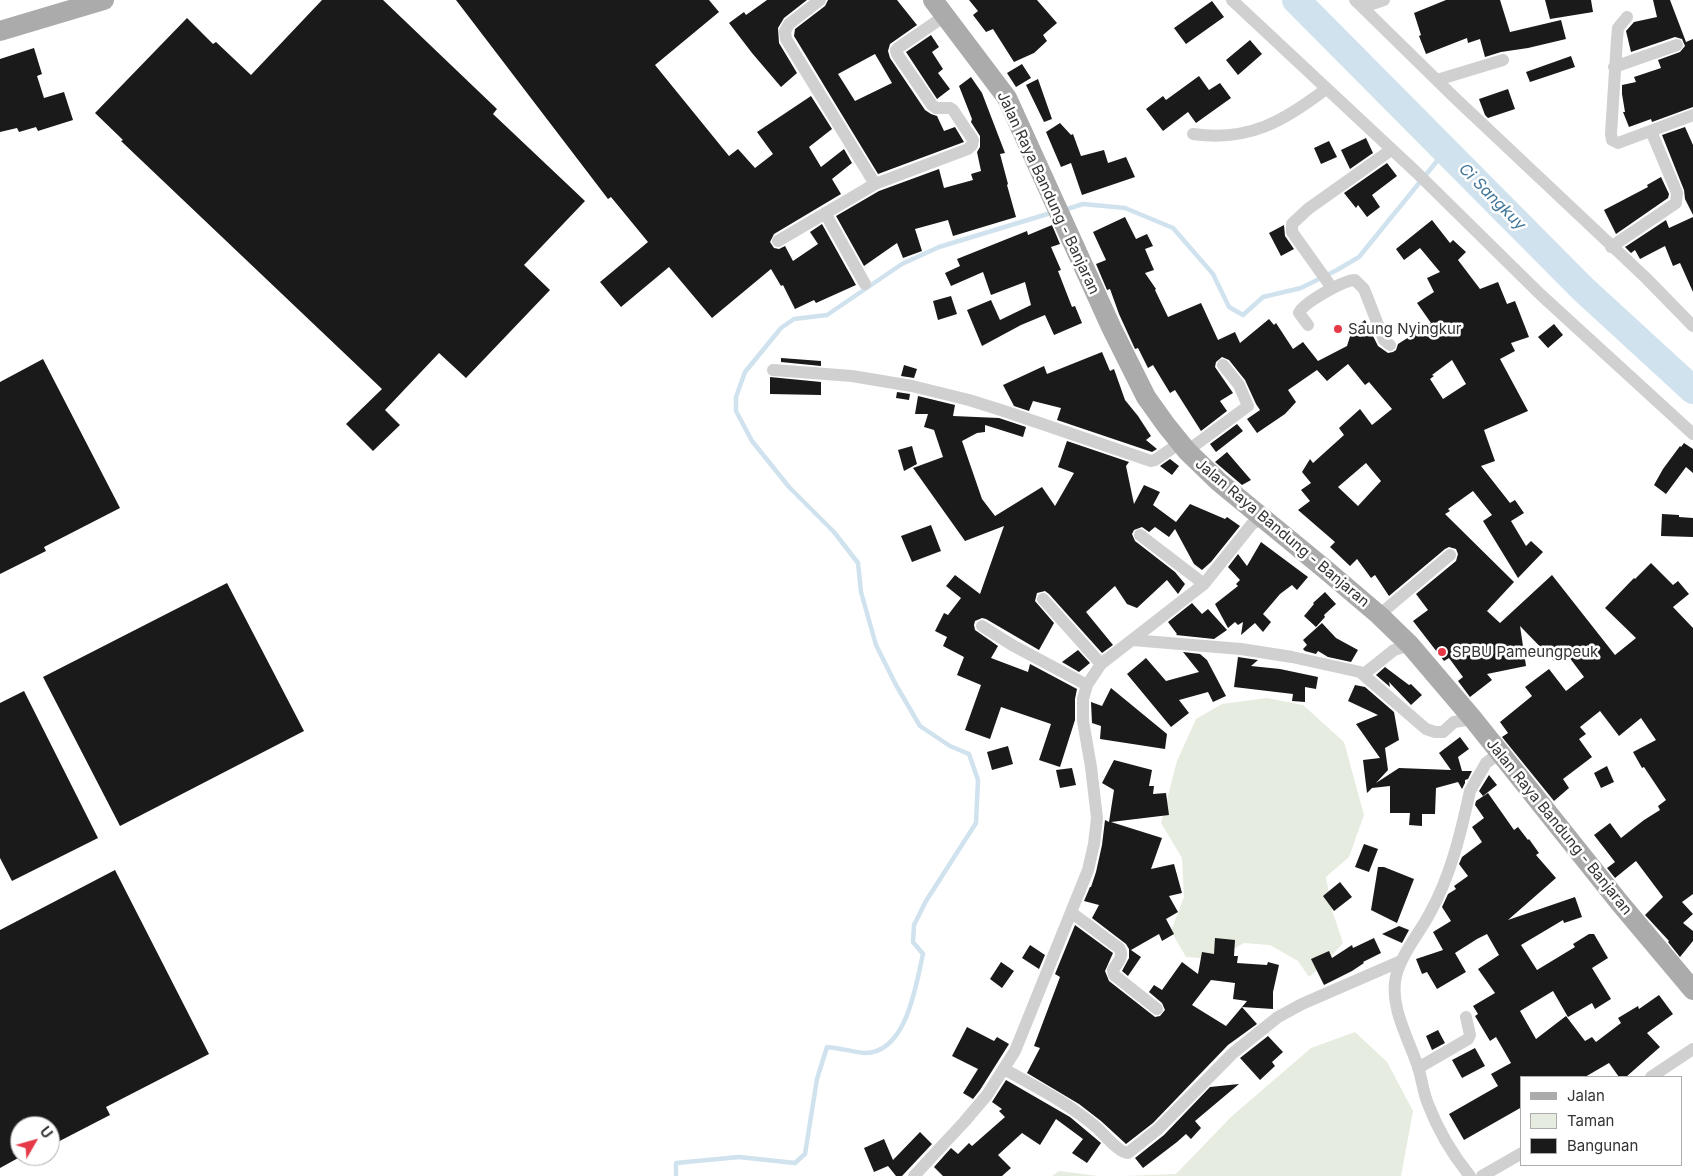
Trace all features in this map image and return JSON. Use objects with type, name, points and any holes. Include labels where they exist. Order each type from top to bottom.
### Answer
[{"type":"main road","points":[[0,31],[104,0]]},
{"type":"main road","name":"Jalan Raya Bandung - Banjaran","points":[[940,8],[1007,98],[1018,119],[1063,224],[1146,397],[1183,447],[1219,482],[1379,615],[1410,645],[1473,719],[1619,902],[1693,990]]},
{"type":"street","points":[[820,0],[789,24],[785,31],[786,39],[875,184]]},
{"type":"street","points":[[1232,0],[1437,192],[1541,295],[1693,434]]},
{"type":"street","points":[[1359,4],[1384,0]]},
{"type":"street","points":[[1359,4],[1693,326]]},
{"type":"street","points":[[778,241],[875,184],[968,149],[972,145],[973,140],[953,110],[950,108],[936,108],[932,105],[896,50],[940,8]]},
{"type":"street","points":[[1627,17],[1618,28],[1614,67],[1612,140],[1618,144],[1693,115]]},
{"type":"street","points":[[1614,67],[1678,45]]},
{"type":"street","points":[[1437,80],[1503,60]]},
{"type":"street","points":[[1194,134],[1227,136],[1266,127],[1302,107],[1326,89]]},
{"type":"street","points":[[1611,246],[1676,203],[1676,193],[1651,131]]},
{"type":"street","points":[[1331,287],[1292,232],[1292,224],[1308,209],[1391,150]]},
{"type":"street","points":[[825,214],[865,284]]},
{"type":"street","points":[[1308,325],[1299,313],[1302,307],[1331,287],[1355,280],[1364,289],[1384,340],[1390,345]]},
{"type":"street","points":[[773,370],[852,376],[912,386],[968,400],[1155,460],[1183,447],[1248,406],[1239,385],[1222,365]]},
{"type":"street","points":[[914,1176],[965,1121],[1004,1069],[1022,1035],[1088,870],[1097,818],[1083,721],[1083,699],[1087,685],[1101,664],[1204,584],[1252,524],[1262,518]]},
{"type":"street","points":[[1140,535],[1204,584]]},
{"type":"street","points":[[1379,615],[1450,555]]},
{"type":"street","points":[[1043,599],[1101,664]]},
{"type":"street","points":[[982,626],[1012,645],[1087,685]]},
{"type":"street","points":[[1132,640],[1258,652],[1301,659],[1364,674],[1430,731],[1443,732],[1454,722],[1473,719]]},
{"type":"street","points":[[1364,674],[1394,650],[1410,645]]},
{"type":"street","points":[[1470,1176],[1444,1139],[1428,1103],[1418,1068],[1403,1032],[1398,1012],[1396,979],[1401,961],[1431,912],[1454,858],[1470,790],[1486,763],[1500,753]]},
{"type":"street","points":[[1072,913],[1119,948],[1122,952],[1122,957],[1112,970],[1114,976],[1157,1009]]},
{"type":"street","points":[[1004,1069],[1071,1108],[1105,1135],[1122,1152],[1128,1153],[1158,1129],[1233,1053],[1278,1017],[1302,1004],[1401,961]]},
{"type":"street","points":[[1418,1068],[1468,1039],[1470,1034],[1466,1018]]},
{"type":"street","points":[[1653,1076],[1690,1052],[1693,1048]]},
{"type":"street","points":[[1482,1176],[1520,1154]]},
{"type":"green space","points":[[1267,698],[1303,705],[1344,742],[1364,815],[1349,857],[1326,877],[1332,910],[1343,943],[1309,977],[1298,961],[1270,945],[1244,943],[1216,959],[1186,957],[1171,931],[1184,897],[1182,858],[1161,823],[1177,761],[1196,719],[1222,704]]},
{"type":"green space","points":[[1355,1032],[1387,1062],[1413,1111],[1401,1176],[1125,1176],[1176,1174],[1231,1117],[1311,1048]]},
{"type":"green space","points":[[1059,1171],[1098,1176],[1052,1176]]},
{"type":"building","points":[[322,0],[383,0],[497,109],[493,114],[585,201],[524,265],[550,290],[466,378],[439,353],[385,410],[400,425],[373,451],[346,424],[382,389],[121,141],[123,140],[95,113],[187,18],[213,44],[216,42],[251,75]]},
{"type":"building","points":[[456,0],[709,0],[719,12],[655,65],[729,156],[738,149],[755,168],[773,154],[757,132],[811,96],[832,129],[809,147],[821,167],[844,149],[852,163],[832,179],[841,194],[774,234],[770,242],[774,248],[779,249],[785,246],[793,261],[818,244],[810,232],[822,224],[856,285],[816,303],[814,300],[795,309],[783,285],[781,286],[771,269],[712,318],[669,267],[621,307],[600,282],[648,242],[611,197],[608,199]]},
{"type":"building","points":[[767,0],[807,0],[784,18],[778,28],[779,43],[797,73],[781,87],[729,23],[744,12],[746,15]]},
{"type":"building","points":[[828,0],[897,0],[917,25],[890,44],[888,51],[890,58],[925,110],[937,116],[944,131],[955,127],[964,142],[878,174],[794,36],[795,29],[825,6]],"holes":[[[875,54],[892,83],[855,101],[838,74]]]},
{"type":"building","points":[[969,0],[1037,0],[1057,23],[1043,35],[1047,41],[1034,53],[1014,62],[993,29],[986,32],[973,15],[978,11]]},
{"type":"building","points":[[1446,0],[1500,0],[1510,32],[1561,20],[1566,39],[1485,57],[1480,39],[1468,43],[1467,38],[1426,54],[1419,36],[1421,35],[1414,13]]},
{"type":"building","points":[[1545,0],[1591,0],[1593,12],[1550,19]]},
{"type":"building","points":[[1653,0],[1670,0],[1686,42],[1693,39],[1693,107],[1652,122],[1651,119],[1629,127],[1623,112],[1625,112],[1622,85],[1636,82],[1634,77],[1661,68],[1658,60],[1680,52],[1685,46],[1682,39],[1675,37],[1631,52],[1626,31],[1634,22],[1657,17]]},
{"type":"building","points":[[1212,1],[1224,17],[1186,44],[1174,28]]},
{"type":"building","points":[[931,35],[939,47],[932,52],[943,69],[938,73],[950,89],[937,99],[906,52]]},
{"type":"building","points":[[1250,40],[1262,54],[1238,75],[1226,60]]},
{"type":"building","points":[[34,48],[42,74],[37,76],[44,98],[64,92],[73,120],[38,131],[36,127],[19,132],[17,128],[0,132],[0,59]]},
{"type":"building","points":[[1571,56],[1575,67],[1530,82],[1526,72]]},
{"type":"building","points":[[1022,64],[1031,78],[1016,87],[1007,73]]},
{"type":"building","points":[[1199,76],[1209,90],[1220,83],[1231,98],[1196,123],[1188,112],[1163,131],[1146,109],[1163,96],[1166,100]]},
{"type":"building","points":[[971,77],[982,93],[1005,153],[1000,154],[1016,217],[953,236],[948,220],[915,229],[922,251],[903,258],[897,243],[864,266],[836,216],[879,191],[939,169],[944,188],[973,180],[971,174],[981,171],[977,152],[980,147],[980,136],[971,122],[972,119],[959,86]]},
{"type":"building","points":[[1038,79],[1052,119],[1044,122],[1026,85]]},
{"type":"building","points":[[1508,89],[1515,109],[1488,118],[1479,99]]},
{"type":"building","points":[[1060,123],[1071,135],[1073,134],[1081,156],[1104,150],[1108,163],[1126,157],[1135,177],[1082,195],[1071,163],[1061,167],[1046,132]]},
{"type":"building","points":[[1685,127],[1693,145],[1693,215],[1685,199],[1684,190],[1662,135]]},
{"type":"building","points":[[1366,138],[1373,153],[1350,169],[1341,150]]},
{"type":"building","points":[[1329,141],[1337,157],[1321,164],[1314,148]]},
{"type":"building","points":[[1387,163],[1397,176],[1372,195],[1380,207],[1367,217],[1358,205],[1356,208],[1344,193]]},
{"type":"building","points":[[1661,177],[1669,194],[1668,198],[1616,234],[1604,210],[1648,187],[1647,185]]},
{"type":"building","points":[[1125,217],[1136,239],[1147,234],[1153,246],[1145,249],[1154,270],[1145,273],[1156,289],[1168,317],[1201,303],[1218,340],[1235,332],[1240,343],[1269,319],[1274,325],[1276,323],[1293,349],[1303,342],[1318,361],[1347,346],[1352,330],[1365,320],[1378,346],[1388,353],[1396,350],[1398,344],[1431,323],[1417,303],[1434,292],[1427,278],[1440,272],[1420,248],[1404,260],[1396,249],[1432,220],[1450,243],[1453,240],[1466,252],[1458,260],[1480,289],[1498,282],[1507,304],[1515,301],[1529,337],[1511,343],[1515,351],[1500,359],[1528,411],[1484,430],[1495,461],[1481,466],[1510,503],[1515,500],[1524,513],[1511,521],[1526,546],[1531,541],[1543,552],[1518,578],[1483,521],[1492,515],[1473,491],[1448,509],[1450,511],[1445,514],[1514,582],[1487,611],[1500,623],[1552,575],[1615,655],[1636,638],[1605,608],[1651,563],[1673,585],[1678,581],[1689,594],[1673,607],[1693,628],[1693,894],[1682,902],[1693,914],[1683,923],[1693,931],[1693,941],[1680,957],[1669,941],[1645,915],[1663,897],[1636,861],[1615,878],[1607,868],[1615,862],[1594,835],[1610,823],[1621,838],[1660,810],[1658,806],[1666,800],[1644,767],[1642,768],[1633,752],[1656,740],[1641,718],[1619,736],[1600,711],[1580,727],[1586,734],[1579,739],[1592,757],[1563,779],[1569,788],[1554,801],[1502,737],[1508,733],[1500,722],[1532,696],[1525,687],[1549,669],[1566,691],[1584,677],[1569,657],[1554,661],[1520,626],[1526,666],[1487,674],[1492,680],[1470,697],[1458,681],[1463,677],[1449,658],[1444,661],[1413,621],[1428,610],[1416,594],[1456,561],[1458,554],[1456,549],[1449,547],[1445,549],[1389,596],[1375,575],[1371,578],[1357,559],[1350,566],[1330,547],[1335,542],[1298,510],[1310,501],[1301,490],[1311,483],[1302,472],[1310,459],[1313,463],[1344,435],[1339,428],[1360,409],[1372,425],[1392,409],[1369,382],[1365,385],[1348,364],[1327,381],[1317,370],[1288,390],[1296,402],[1285,414],[1257,433],[1247,419],[1260,410],[1245,380],[1229,360],[1222,357],[1216,362],[1215,367],[1233,393],[1220,401],[1227,411],[1201,431],[1175,390],[1170,393],[1153,365],[1148,368],[1138,348],[1135,349],[1110,289],[1107,290],[1096,264],[1106,260],[1093,232]],"holes":[[[1452,360],[1466,384],[1443,399],[1430,379],[1434,376],[1432,375]],[[1366,463],[1381,481],[1358,506],[1338,487]]]},
{"type":"building","points":[[1693,217],[1693,292],[1680,263],[1673,266],[1665,246],[1640,259],[1635,250],[1631,253],[1625,247],[1666,220],[1669,228]]},
{"type":"building","points":[[1052,225],[1060,244],[1051,247],[1061,270],[1058,271],[1072,307],[1075,306],[1082,323],[1054,335],[1045,315],[1021,325],[982,346],[967,310],[991,300],[1000,320],[1031,305],[1025,282],[991,295],[983,272],[951,286],[945,273],[960,266],[957,259],[1027,231],[1028,235]]},
{"type":"building","points":[[1284,225],[1285,236],[1294,249],[1281,256],[1269,233]]},
{"type":"building","points":[[951,296],[957,314],[938,320],[933,301]]},
{"type":"building","points":[[1554,324],[1563,335],[1548,348],[1538,337]]},
{"type":"building","points":[[1102,352],[1110,371],[1114,369],[1125,400],[1151,436],[1146,440],[1157,449],[1152,452],[1057,420],[1061,408],[1033,401],[1029,411],[1014,406],[1003,385],[1044,366],[1047,374]]},
{"type":"building","points":[[781,358],[821,361],[821,366],[781,362]]},
{"type":"building","points":[[43,359],[120,508],[44,547],[46,551],[0,574],[0,382]]},
{"type":"building","points":[[904,365],[917,369],[914,378],[901,376]]},
{"type":"building","points":[[770,377],[821,382],[821,395],[770,394]]},
{"type":"building","points":[[897,392],[910,394],[909,400],[896,398]]},
{"type":"building","points":[[918,396],[955,405],[953,416],[999,418],[1026,427],[1023,437],[985,425],[985,432],[977,433],[962,441],[982,499],[995,516],[1042,487],[1055,506],[1074,473],[1058,467],[1067,441],[1129,462],[1126,466],[1134,504],[1144,485],[1160,492],[1153,505],[1176,522],[1190,504],[1225,519],[1227,517],[1240,526],[1211,562],[1202,570],[1194,564],[1175,529],[1169,537],[1155,527],[1149,532],[1142,527],[1134,530],[1132,534],[1135,541],[1175,572],[1185,584],[1178,594],[1167,580],[1137,608],[1127,604],[1115,586],[1086,612],[1113,645],[1102,653],[1045,591],[1037,593],[1035,601],[1054,623],[1039,650],[986,619],[982,618],[975,621],[975,630],[998,646],[991,658],[1028,672],[1030,664],[1077,689],[1075,720],[1060,767],[1039,760],[1051,724],[1001,707],[990,739],[965,730],[981,685],[957,675],[964,657],[943,646],[947,637],[935,631],[944,613],[948,615],[961,598],[946,586],[955,575],[980,594],[1004,526],[965,541],[913,468],[943,457],[934,430],[924,427],[928,414],[915,414]]},
{"type":"building","points":[[1237,424],[1243,431],[1216,452],[1210,444]]},
{"type":"building","points":[[1684,443],[1693,449],[1693,473],[1686,467],[1666,494],[1654,485],[1663,469]]},
{"type":"building","points":[[912,446],[917,464],[904,471],[898,450]]},
{"type":"building","points":[[1227,452],[1251,480],[1242,485],[1215,462]]},
{"type":"building","points":[[1170,459],[1179,466],[1172,475],[1160,466]]},
{"type":"building","points":[[1662,514],[1693,518],[1693,537],[1661,536]]},
{"type":"building","points":[[931,525],[941,551],[912,562],[901,536]]},
{"type":"building","points":[[1261,542],[1308,577],[1297,590],[1292,585],[1280,594],[1263,614],[1271,622],[1263,632],[1255,623],[1241,635],[1243,622],[1238,625],[1235,622],[1228,628],[1215,604],[1238,586],[1236,584],[1240,580],[1228,567],[1238,554],[1247,566]]},
{"type":"building","points":[[227,583],[304,731],[120,826],[43,677]]},
{"type":"building","points":[[1325,592],[1336,604],[1324,615],[1325,617],[1316,627],[1304,616],[1313,603]]},
{"type":"building","points":[[1192,603],[1202,614],[1208,609],[1227,630],[1214,639],[1176,635],[1168,622]]},
{"type":"building","points":[[1322,623],[1336,638],[1358,650],[1351,662],[1328,657],[1318,651],[1316,654],[1303,649],[1307,645],[1303,640]]},
{"type":"building","points":[[1078,650],[1090,663],[1079,672],[1062,662]]},
{"type":"building","points":[[1183,652],[1200,654],[1207,660],[1226,696],[1213,702],[1208,692],[1179,700],[1189,713],[1171,727],[1127,674],[1146,658],[1166,681],[1199,672]]},
{"type":"building","points":[[1238,657],[1258,660],[1251,666],[1280,669],[1318,677],[1316,689],[1305,687],[1305,702],[1292,701],[1293,694],[1234,687]]},
{"type":"building","points":[[1385,667],[1409,685],[1411,684],[1422,695],[1411,705],[1389,682],[1390,687],[1376,675]]},
{"type":"building","points":[[1355,685],[1365,687],[1394,712],[1399,740],[1385,748],[1388,770],[1376,783],[1399,768],[1451,770],[1439,753],[1460,737],[1469,749],[1458,757],[1462,771],[1472,771],[1468,779],[1465,780],[1462,789],[1458,782],[1436,788],[1435,814],[1422,814],[1422,826],[1409,825],[1410,813],[1390,813],[1390,786],[1372,788],[1367,793],[1363,760],[1380,758],[1356,724],[1378,715],[1348,701]]},
{"type":"building","points":[[1111,688],[1167,734],[1165,749],[1100,739],[1101,726],[1092,723],[1091,702],[1102,706]]},
{"type":"building","points":[[24,691],[98,838],[12,881],[0,858],[0,703]]},
{"type":"building","points":[[1008,746],[1013,764],[992,770],[987,752]]},
{"type":"building","points":[[1114,760],[1152,770],[1149,786],[1154,786],[1153,794],[1166,793],[1169,815],[1111,822],[1162,838],[1151,869],[1174,864],[1182,893],[1169,896],[1178,912],[1166,919],[1174,934],[1162,941],[1159,934],[1131,950],[1141,957],[1128,976],[1122,971],[1129,958],[1129,949],[1126,944],[1092,918],[1099,905],[1084,901],[1096,872],[1105,820],[1109,822],[1114,790],[1102,783]]},
{"type":"building","points":[[1607,766],[1614,782],[1601,788],[1594,773]]},
{"type":"building","points":[[1072,768],[1076,785],[1060,788],[1056,770]]},
{"type":"building","points":[[1489,775],[1497,785],[1483,796],[1479,791]]},
{"type":"building","points":[[1488,793],[1514,830],[1518,827],[1529,839],[1539,853],[1536,855],[1556,878],[1508,920],[1575,897],[1582,917],[1564,923],[1563,920],[1521,945],[1537,970],[1575,947],[1573,944],[1589,934],[1594,934],[1608,958],[1592,968],[1611,999],[1595,1009],[1592,1003],[1568,1017],[1553,991],[1520,1011],[1536,1039],[1566,1016],[1585,1041],[1592,1037],[1596,1042],[1621,1023],[1618,1018],[1638,1006],[1639,1009],[1659,995],[1673,1014],[1647,1033],[1660,1047],[1627,1076],[1618,1076],[1609,1063],[1587,1076],[1520,1076],[1520,1108],[1464,1140],[1449,1114],[1498,1086],[1491,1074],[1511,1063],[1496,1037],[1490,1041],[1475,1016],[1478,1014],[1473,1006],[1495,993],[1478,969],[1499,955],[1487,934],[1477,939],[1455,953],[1466,972],[1437,989],[1427,972],[1422,974],[1416,959],[1443,950],[1433,932],[1451,921],[1442,907],[1448,894],[1456,889],[1454,886],[1468,876],[1459,864],[1462,857],[1482,842],[1472,827],[1484,818],[1475,805],[1476,801]]},
{"type":"building","points":[[1364,844],[1378,849],[1369,872],[1355,867]]},
{"type":"building","points":[[1378,867],[1384,867],[1414,879],[1397,923],[1371,910]]},
{"type":"building","points":[[115,870],[209,1054],[106,1107],[110,1115],[60,1141],[60,1116],[10,1116],[10,1162],[0,1168],[0,930]]},
{"type":"building","points":[[1340,882],[1352,897],[1334,911],[1323,896]]},
{"type":"building","points":[[1075,925],[1113,953],[1105,971],[1109,981],[1155,1017],[1160,1016],[1165,1010],[1162,1003],[1149,992],[1154,985],[1162,990],[1182,962],[1198,974],[1202,952],[1214,954],[1215,938],[1235,940],[1234,956],[1238,956],[1237,963],[1267,965],[1268,962],[1279,965],[1273,992],[1273,1009],[1242,1007],[1257,1024],[1228,1045],[1153,1123],[1126,1144],[1079,1104],[1027,1073],[1040,1048],[1034,1046],[1060,977],[1055,974]],"holes":[[[1211,980],[1235,983],[1233,999],[1247,1001],[1226,1026],[1192,1005]]]},
{"type":"building","points":[[1399,926],[1409,930],[1402,943],[1382,934]]},
{"type":"building","points":[[1374,938],[1381,953],[1324,985],[1311,959],[1329,951],[1332,958],[1352,945],[1353,948]]},
{"type":"building","points":[[1030,945],[1045,955],[1039,969],[1022,958]]},
{"type":"building","points":[[1001,962],[1014,971],[1002,988],[990,979]]},
{"type":"building","points":[[967,1027],[994,1041],[997,1037],[1009,1044],[973,1099],[963,1093],[978,1069],[952,1056]]},
{"type":"building","points":[[1438,1030],[1445,1043],[1432,1050],[1426,1036]]},
{"type":"building","points":[[1268,1036],[1283,1052],[1272,1062],[1275,1066],[1260,1080],[1240,1058]]},
{"type":"building","points":[[1475,1048],[1485,1066],[1462,1078],[1452,1060]]},
{"type":"building","points":[[1006,1080],[1070,1117],[1101,1143],[1087,1163],[1072,1153],[1083,1139],[1056,1119],[1040,1145],[1022,1133],[998,1155],[1011,1168],[1002,1176],[943,1176],[934,1167],[951,1148],[958,1154],[969,1143],[972,1146],[1005,1117],[999,1111],[1002,1109],[992,1102]]},
{"type":"building","points":[[1239,1084],[1195,1121],[1201,1128],[1191,1139],[1186,1134],[1143,1168],[1135,1158],[1164,1135],[1210,1087]]},
{"type":"building","points":[[920,1132],[932,1144],[902,1176],[896,1176],[888,1166],[874,1172],[864,1148],[884,1139],[893,1160]]},
{"type":"waterway","name":"Ci Sangkuy","points":[[1296,0],[1583,289],[1693,390]]},
{"type":"waterway","points":[[1064,210],[1083,204],[1125,208],[1173,228],[1213,274],[1229,307],[1243,315],[1263,297],[1301,288],[1359,257],[1446,150]]},
{"type":"waterway","points":[[676,1176],[676,1163],[739,1157],[795,1163],[805,1154],[817,1079],[827,1047],[865,1053],[879,1050],[891,1042],[900,1030],[913,999],[923,954],[913,942],[914,925],[926,901],[976,823],[978,780],[969,754],[950,746],[920,726],[896,685],[876,645],[861,592],[858,563],[834,532],[789,487],[752,441],[736,411],[736,397],[745,372],[781,328],[794,319],[827,315],[902,264],[939,247],[1054,212]]},
{"type":"place","name":"Saung Nyingkur","points":[[1338,329]]},
{"type":"place","name":"SPBU Pameungpeuk","points":[[1442,652]]}]
